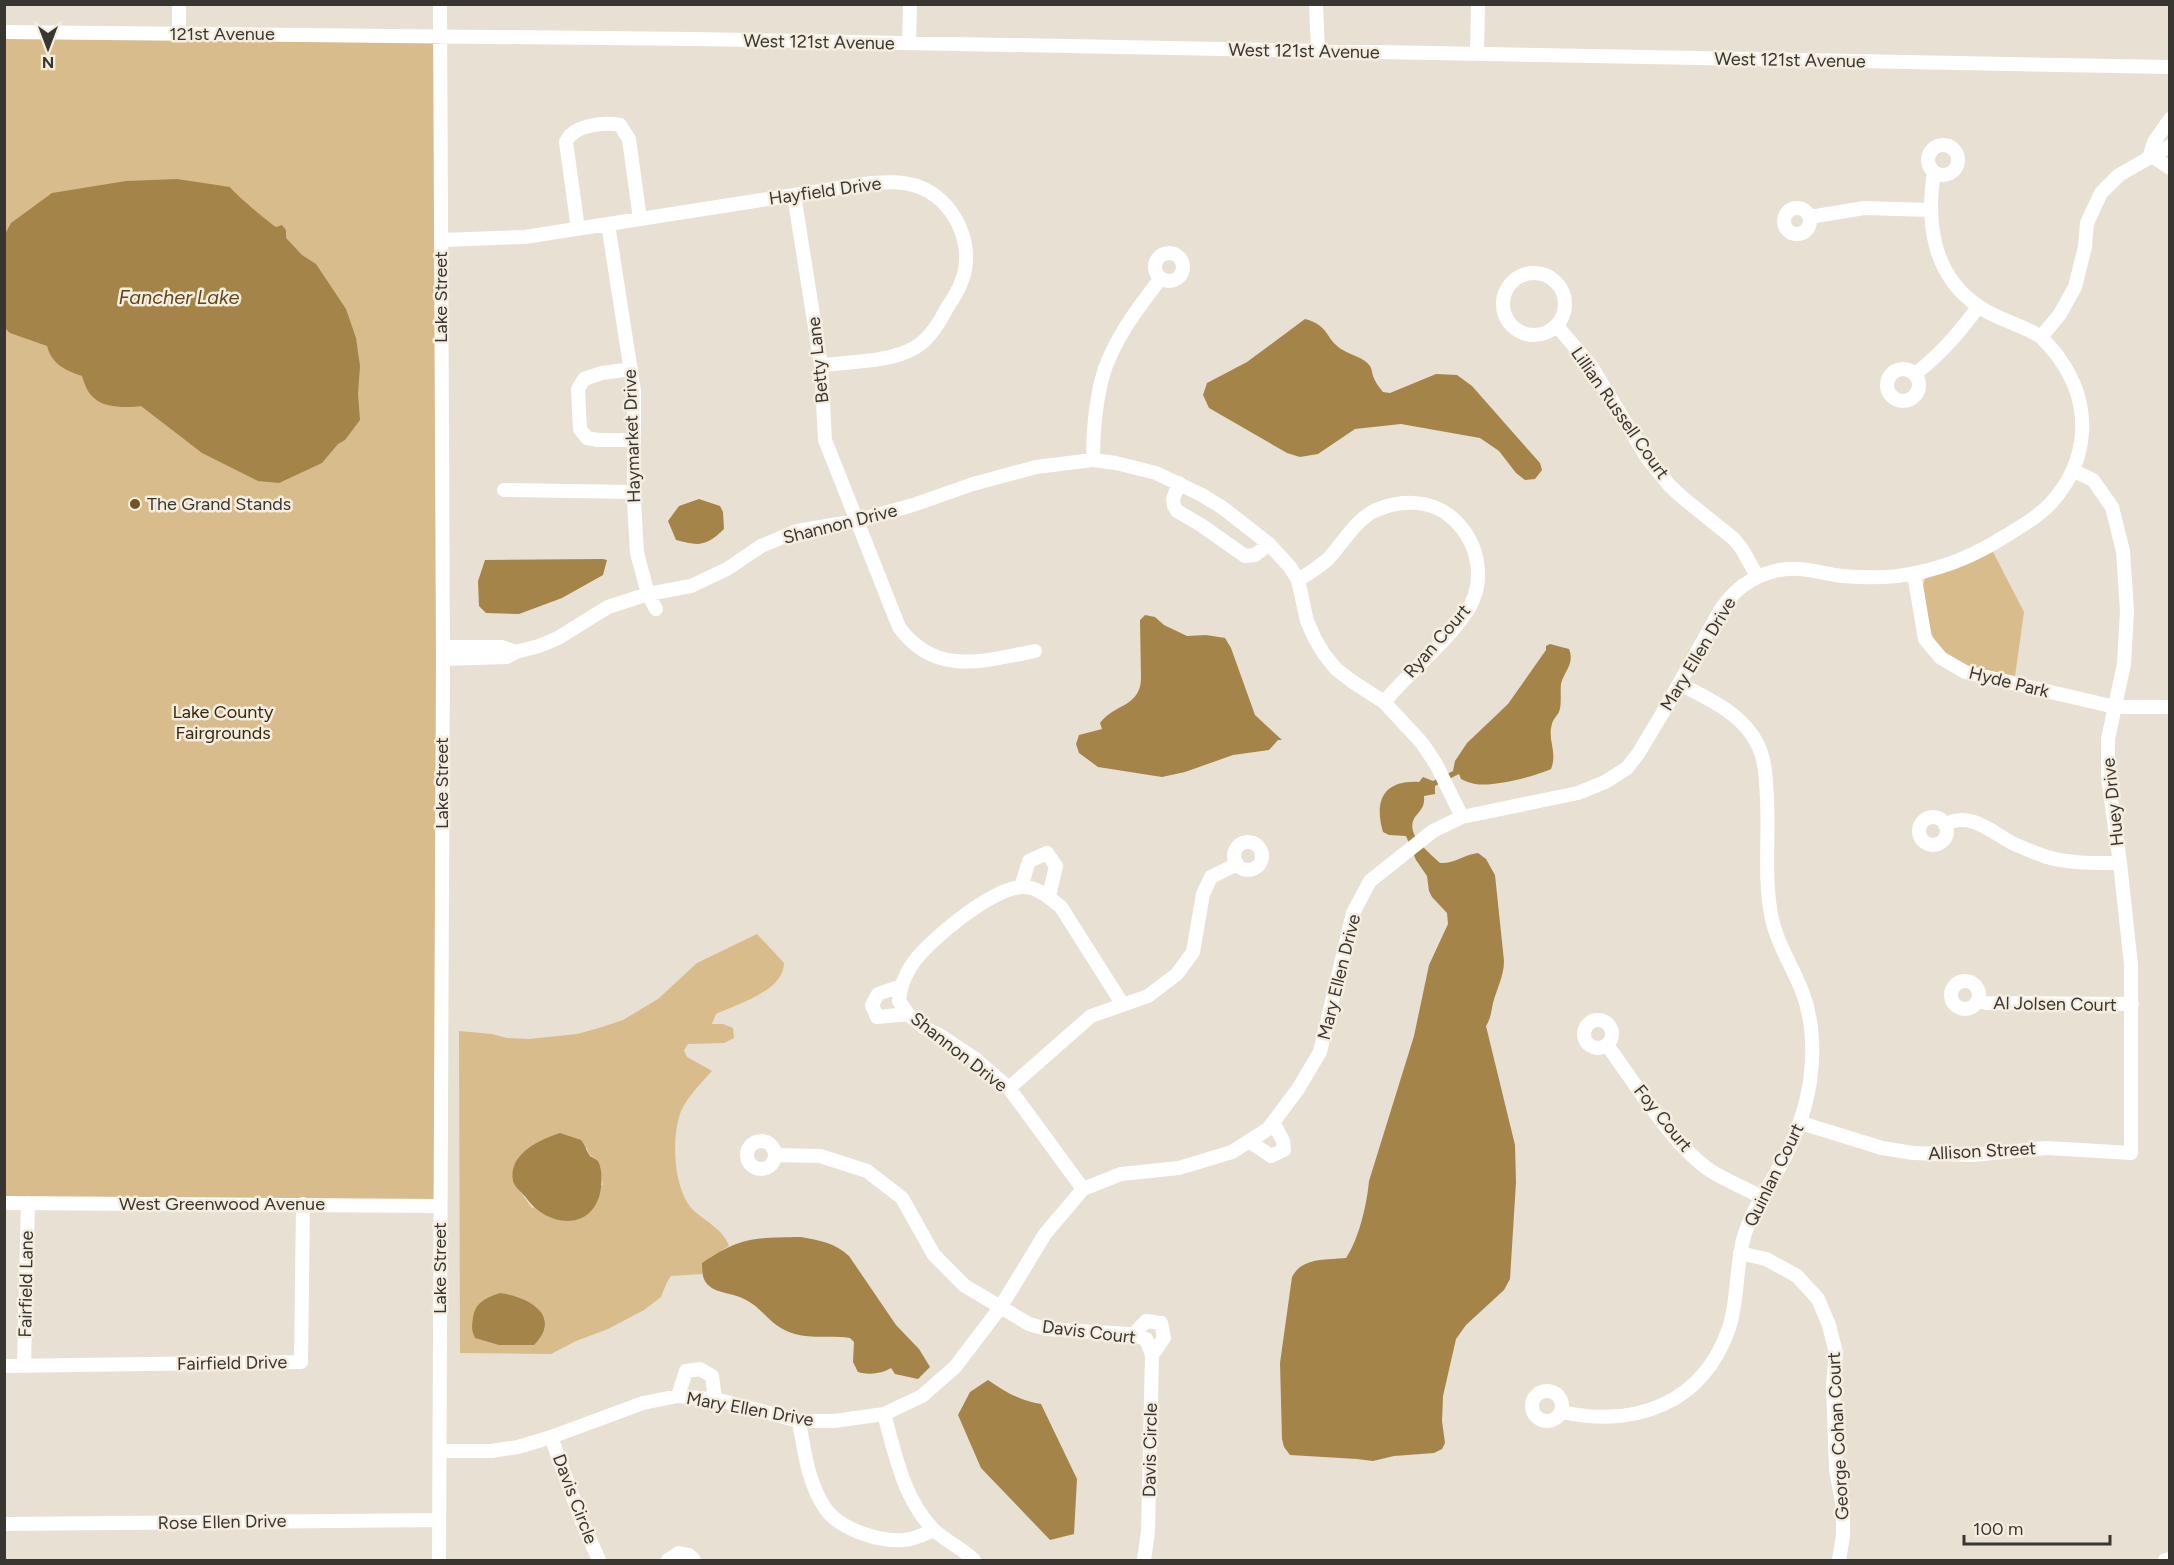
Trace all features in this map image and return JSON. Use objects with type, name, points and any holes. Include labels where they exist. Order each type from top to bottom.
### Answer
[{"type":"street","points":[[179,4],[179,34]]},
{"type":"street","name":"Lake Street","points":[[439,1560],[443,653],[440,4]]},
{"type":"street","points":[[909,44],[910,4]]},
{"type":"street","points":[[1316,4],[1318,51]]},
{"type":"street","points":[[1477,54],[1478,4]]},
{"type":"street","name":"121st Avenue","points":[[4,32],[440,36]]},
{"type":"street","name":"West 121st Avenue","points":[[440,36],[2169,67]]},
{"type":"street","points":[[2150,155],[2154,142],[2169,118]]},
{"type":"street","points":[[578,229],[566,142],[569,135],[576,129],[612,123],[620,125],[629,139],[640,219]]},
{"type":"street","points":[[1934,172],[1930,210],[1932,235],[1939,259],[1959,289],[1978,307],[2025,327],[2041,337],[2060,314],[2076,287],[2085,246],[2087,223],[2101,193],[2119,175],[2169,146]]},
{"type":"street","points":[[2150,155],[2169,168]]},
{"type":"street","name":"Hayfield Drive","points":[[441,240],[508,239],[871,183],[896,181],[918,186],[936,196],[948,209],[961,230],[966,245],[964,272],[957,291],[930,335],[916,347],[891,357],[821,365]]},
{"type":"street","name":"Betty Lane","points":[[794,195],[821,365],[825,440],[899,627],[910,642],[926,654],[960,661],[985,661],[1035,651]]},
{"type":"street","points":[[1809,217],[1864,208],[1930,210]]},
{"type":"street","name":"Haymarket Drive","points":[[608,224],[634,391],[633,440],[637,553],[648,594],[656,609]]},
{"type":"street","points":[[1535,273],[1545,275],[1561,288],[1565,307],[1557,326],[1548,332],[1528,335],[1510,325],[1504,316],[1503,295],[1515,278],[1535,273]]},
{"type":"street","points":[[1093,460],[1093,425],[1101,380],[1119,338],[1161,278]]},
{"type":"street","points":[[1915,374],[1930,363],[1953,339],[1978,307]]},
{"type":"street","name":"Lillian Russell Court","points":[[1557,326],[1591,366],[1655,468],[1683,498],[1734,539],[1757,576]]},
{"type":"street","name":"Mary Ellen Drive","points":[[441,1451],[491,1451],[518,1447],[643,1403],[678,1396],[715,1399],[800,1421],[834,1421],[884,1414],[922,1396],[955,1367],[1000,1308],[1045,1234],[1083,1189],[1121,1174],[1179,1168],[1232,1152],[1268,1129],[1298,1089],[1320,1052],[1353,913],[1370,881],[1433,831],[1462,817],[1578,793],[1605,782],[1627,768],[1638,754],[1680,684],[1720,609],[1741,586],[1757,576],[1791,568],[1843,576],[1914,574],[1962,559],[1989,547],[2050,504],[2074,471],[2083,441],[2082,411],[2073,383],[2064,366],[2041,337]]},
{"type":"street","points":[[631,369],[602,373],[584,379],[578,388],[580,429],[587,438],[633,440]]},
{"type":"street","name":"Shannon Drive","points":[[443,653],[502,646],[516,652],[558,639],[608,607],[648,594],[691,586],[727,569],[761,546],[797,531],[856,520],[914,505],[973,484],[1036,467],[1093,460],[1136,467],[1179,483],[1223,508],[1269,544],[1290,567],[1298,580],[1307,621],[1323,654],[1336,669],[1384,702],[1422,743],[1449,787],[1462,817]]},
{"type":"street","name":"Huey Drive","points":[[2074,471],[2093,480],[2112,507],[2123,552],[2127,611],[2124,664],[2108,739],[2108,778],[2131,965],[2131,1153]]},
{"type":"street","points":[[1179,483],[1173,499],[1177,511],[1245,556],[1255,555],[1269,544]]},
{"type":"street","points":[[504,490],[634,492]]},
{"type":"street","name":"Ryan Court","points":[[1298,580],[1326,561],[1362,520],[1373,511],[1389,505],[1403,502],[1434,506],[1447,513],[1466,533],[1472,543],[1479,567],[1474,596],[1466,613],[1384,702]]},
{"type":"street","name":"Hyde Park","points":[[1914,574],[1925,639],[1941,658],[1965,672],[2115,707],[2169,707]]},
{"type":"street","name":"Quinlan Court","points":[[1562,1412],[1602,1418],[1637,1414],[1676,1398],[1701,1378],[1713,1360],[1729,1327],[1745,1233],[1761,1197],[1779,1169],[1801,1123],[1810,1080],[1812,1028],[1802,990],[1781,948],[1771,914],[1766,779],[1762,754],[1752,735],[1729,710],[1680,684]]},
{"type":"street","points":[[1945,825],[1950,821],[1969,820],[2031,852],[2059,860],[2120,863]]},
{"type":"street","points":[[1022,887],[1029,861],[1047,853],[1056,866],[1049,896]]},
{"type":"street","points":[[1009,1088],[1091,1016],[1148,996],[1177,974],[1192,952],[1203,894],[1211,877],[1236,864]]},
{"type":"street","points":[[908,1014],[877,1017],[872,1005],[878,994],[901,986],[911,966],[924,949],[977,906],[998,895],[1022,887],[1035,889],[1049,896],[1061,907],[1123,1005]]},
{"type":"street","name":"Shannon Drive","points":[[901,986],[899,1001],[908,1014],[923,1027],[974,1058],[1009,1088],[1083,1189]]},
{"type":"street","name":"Al Jolsen Court","points":[[1978,1001],[1986,1003],[2132,1004]]},
{"type":"street","name":"Foy Court","points":[[1607,1045],[1672,1134],[1690,1154],[1711,1170],[1761,1197]]},
{"type":"street","points":[[1249,1141],[1271,1156],[1284,1150],[1283,1142],[1273,1122]]},
{"type":"street","name":"Allison Street","points":[[1801,1123],[1882,1148],[1913,1153],[1972,1155],[2047,1148],[2131,1153]]},
{"type":"street","name":"Davis Court","points":[[776,1155],[820,1156],[867,1171],[902,1198],[934,1255],[965,1286],[1029,1324],[1046,1329],[1140,1337]]},
{"type":"street","name":"West Greenwood Avenue","points":[[4,1203],[440,1206]]},
{"type":"street","name":"Fairfield Lane","points":[[24,1365],[28,1203]]},
{"type":"street","name":"Fairfield Drive","points":[[4,1366],[301,1362],[303,1204]]},
{"type":"street","name":"George Cohan Court","points":[[1740,1253],[1766,1259],[1797,1276],[1818,1299],[1829,1325],[1836,1353],[1833,1384],[1836,1469],[1843,1508],[1843,1536],[1839,1560]]},
{"type":"street","points":[[1140,1337],[1146,1321],[1161,1323],[1164,1338],[1152,1355]]},
{"type":"street","name":"Davis Circle","points":[[1140,1337],[1152,1355],[1148,1531],[1144,1560]]},
{"type":"street","points":[[678,1396],[686,1371],[700,1369],[712,1376],[715,1399]]},
{"type":"street","points":[[884,1414],[903,1480],[916,1508],[934,1530],[974,1560]]},
{"type":"street","points":[[800,1421],[811,1478],[825,1510],[847,1527],[875,1538],[905,1540],[934,1530]]},
{"type":"street","name":"Davis Circle","points":[[551,1437],[582,1522],[599,1560]]},
{"type":"street","name":"Rose Ellen Drive","points":[[4,1524],[440,1520]]},
{"type":"street","points":[[668,1560],[680,1553],[689,1555],[694,1560]]},
{"type":"green space","name":"Lake County Fairgrounds","points":[[5,30],[439,36],[442,1206],[5,1205]]},
{"type":"green space","points":[[1993,552],[2024,612],[2015,676],[1966,665],[1944,653],[1936,644],[1928,620],[1923,585],[1925,579]]},
{"type":"green space","points":[[757,934],[784,963],[782,973],[768,989],[716,1014],[712,1024],[723,1024],[733,1028],[734,1038],[724,1043],[688,1044],[684,1050],[687,1057],[712,1071],[691,1095],[681,1111],[675,1148],[678,1176],[686,1201],[693,1210],[719,1230],[729,1246],[702,1263],[702,1274],[671,1276],[661,1297],[644,1310],[551,1354],[460,1353],[459,1031],[529,1039],[577,1034],[599,1028],[623,1020],[658,999],[697,963]],"holes":[[[587,1148],[589,1154],[598,1161],[603,1185],[532,1208],[514,1183]]]},
{"type":"water","name":"Fancher Lake","points":[[177,179],[230,187],[276,227],[282,225],[286,230],[286,238],[302,255],[316,264],[346,309],[356,338],[360,366],[358,394],[360,420],[345,440],[338,444],[322,463],[279,483],[258,481],[202,453],[141,406],[103,404],[88,391],[82,376],[56,362],[47,346],[10,333],[5,328],[5,234],[11,223],[52,193],[126,181]]},
{"type":"water","points":[[1305,319],[1323,328],[1341,349],[1367,363],[1383,392],[1390,393],[1436,374],[1457,375],[1472,386],[1540,463],[1542,470],[1535,479],[1525,480],[1516,473],[1499,451],[1480,438],[1401,424],[1355,429],[1318,454],[1300,457],[1287,453],[1209,408],[1203,395],[1207,383],[1247,362]]},
{"type":"water","points":[[699,499],[720,506],[723,512],[724,529],[702,544],[676,540],[668,521],[679,506]]},
{"type":"water","points":[[485,560],[607,560],[603,575],[562,598],[519,614],[486,613],[479,606],[478,581]]},
{"type":"water","points":[[1145,615],[1155,617],[1164,625],[1187,636],[1206,635],[1225,638],[1231,648],[1255,715],[1282,740],[1278,740],[1269,750],[1233,755],[1185,772],[1162,777],[1098,767],[1079,753],[1076,744],[1079,735],[1102,729],[1100,723],[1131,700],[1140,688],[1140,620]]},
{"type":"water","points":[[1550,644],[1569,649],[1571,654],[1561,684],[1560,709],[1551,730],[1553,763],[1551,769],[1503,783],[1483,785],[1461,779],[1459,774],[1435,786],[1435,794],[1424,796],[1421,810],[1412,823],[1419,842],[1440,863],[1478,853],[1486,859],[1495,875],[1504,966],[1486,1026],[1515,1145],[1516,1182],[1510,1279],[1504,1290],[1466,1325],[1456,1339],[1443,1396],[1442,1421],[1445,1443],[1442,1449],[1434,1453],[1394,1456],[1373,1461],[1290,1455],[1282,1439],[1280,1363],[1292,1277],[1296,1271],[1308,1263],[1346,1258],[1355,1241],[1369,1181],[1414,1036],[1429,965],[1448,924],[1447,913],[1432,897],[1427,876],[1416,860],[1406,836],[1389,835],[1383,832],[1380,821],[1381,802],[1389,789],[1397,785],[1419,782],[1423,777],[1433,781],[1453,771],[1455,761],[1467,743],[1508,704],[1546,650],[1546,646]]},
{"type":"water","points":[[560,1133],[581,1140],[590,1156],[598,1161],[601,1169],[599,1197],[585,1216],[576,1220],[565,1221],[544,1214],[535,1208],[513,1181],[515,1163],[520,1156],[535,1144]]},
{"type":"water","points":[[801,1237],[832,1245],[849,1256],[896,1325],[919,1349],[930,1367],[918,1379],[895,1374],[891,1368],[875,1373],[858,1372],[853,1362],[854,1342],[850,1338],[808,1336],[787,1331],[752,1304],[742,1298],[712,1288],[705,1280],[702,1263],[738,1243],[749,1240]]},
{"type":"water","points":[[500,1293],[531,1303],[543,1316],[545,1325],[534,1345],[499,1345],[475,1338],[472,1326],[476,1308],[486,1299]]},
{"type":"water","points":[[988,1380],[1013,1395],[1041,1404],[1077,1479],[1074,1534],[1050,1540],[981,1468],[958,1415],[970,1392]]},
{"type":"place","name":"The Grand Stands","points":[[135,504]]}]
